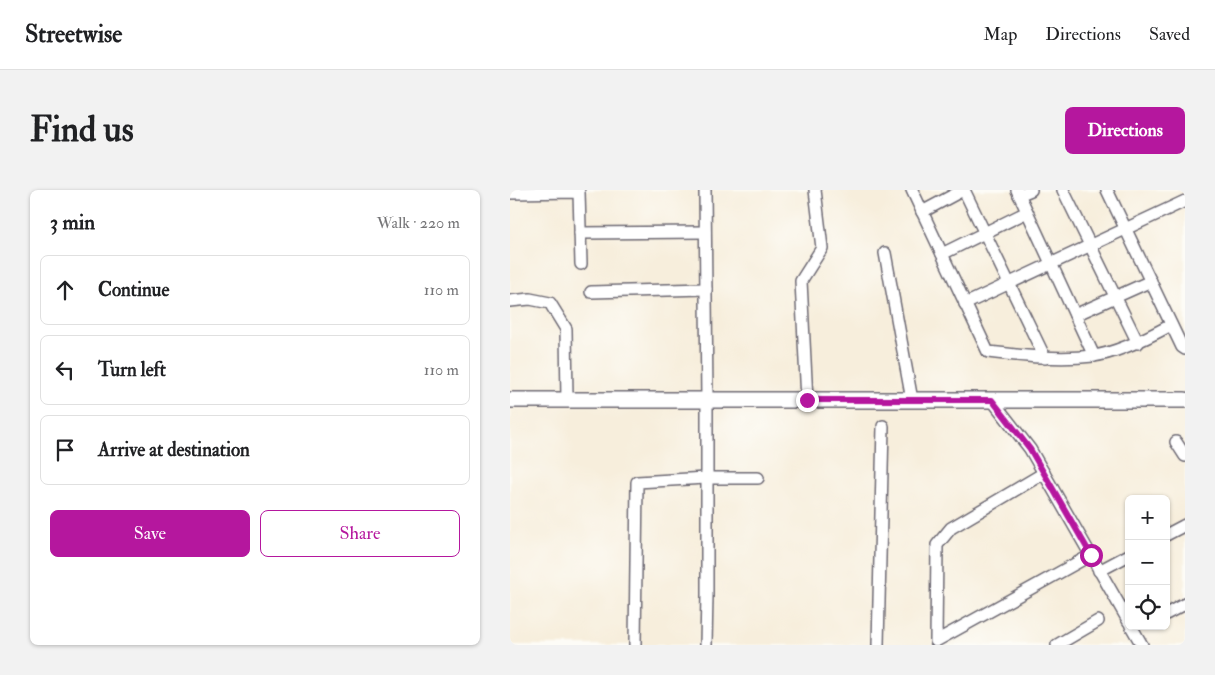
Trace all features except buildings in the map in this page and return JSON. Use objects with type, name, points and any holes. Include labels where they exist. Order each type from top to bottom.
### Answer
[{"type":"street","points":[[705,190],[708,595],[706,645]]},
{"type":"street","points":[[807,400],[801,281],[822,248],[815,190]]},
{"type":"street","points":[[912,190],[988,352],[1045,358],[1094,356],[1138,343],[1171,325]]},
{"type":"street","points":[[922,212],[964,190],[1045,358]]},
{"type":"street","points":[[1031,190],[1018,192],[1094,356]]},
{"type":"street","points":[[1063,190],[1138,343]]},
{"type":"street","points":[[1107,190],[1171,325],[1182,347],[1185,349]]},
{"type":"street","points":[[510,193],[579,192],[581,264]]},
{"type":"street","points":[[966,304],[1185,201]]},
{"type":"street","points":[[942,254],[1027,212]]},
{"type":"street","points":[[580,233],[705,232]]},
{"type":"street","points":[[885,253],[912,400]]},
{"type":"street","points":[[1075,315],[1151,281]]},
{"type":"street","points":[[591,292],[706,289]]},
{"type":"street","points":[[510,301],[530,299],[550,303],[566,329],[567,400]]},
{"type":"street","points":[[510,400],[1185,400]]},
{"type":"street","points":[[992,400],[1030,449],[1099,571],[1125,612]]},
{"type":"street","points":[[878,645],[883,426]]},
{"type":"street","points":[[1176,442],[1185,456]]},
{"type":"street","points":[[1044,473],[951,528],[937,545],[936,641],[1091,555]]},
{"type":"street","points":[[635,645],[637,482],[706,478],[758,478]]},
{"type":"street","points":[[1170,533],[1185,525]]},
{"type":"street","points":[[1099,571],[1125,557]]},
{"type":"street","points":[[1170,612],[1185,604]]},
{"type":"street","points":[[1057,645],[1098,621]]},
{"type":"street","points":[[1136,630],[1142,645]]},
{"type":"route","points":[[807,400],[992,400],[1030,449],[1091,555]]}]
